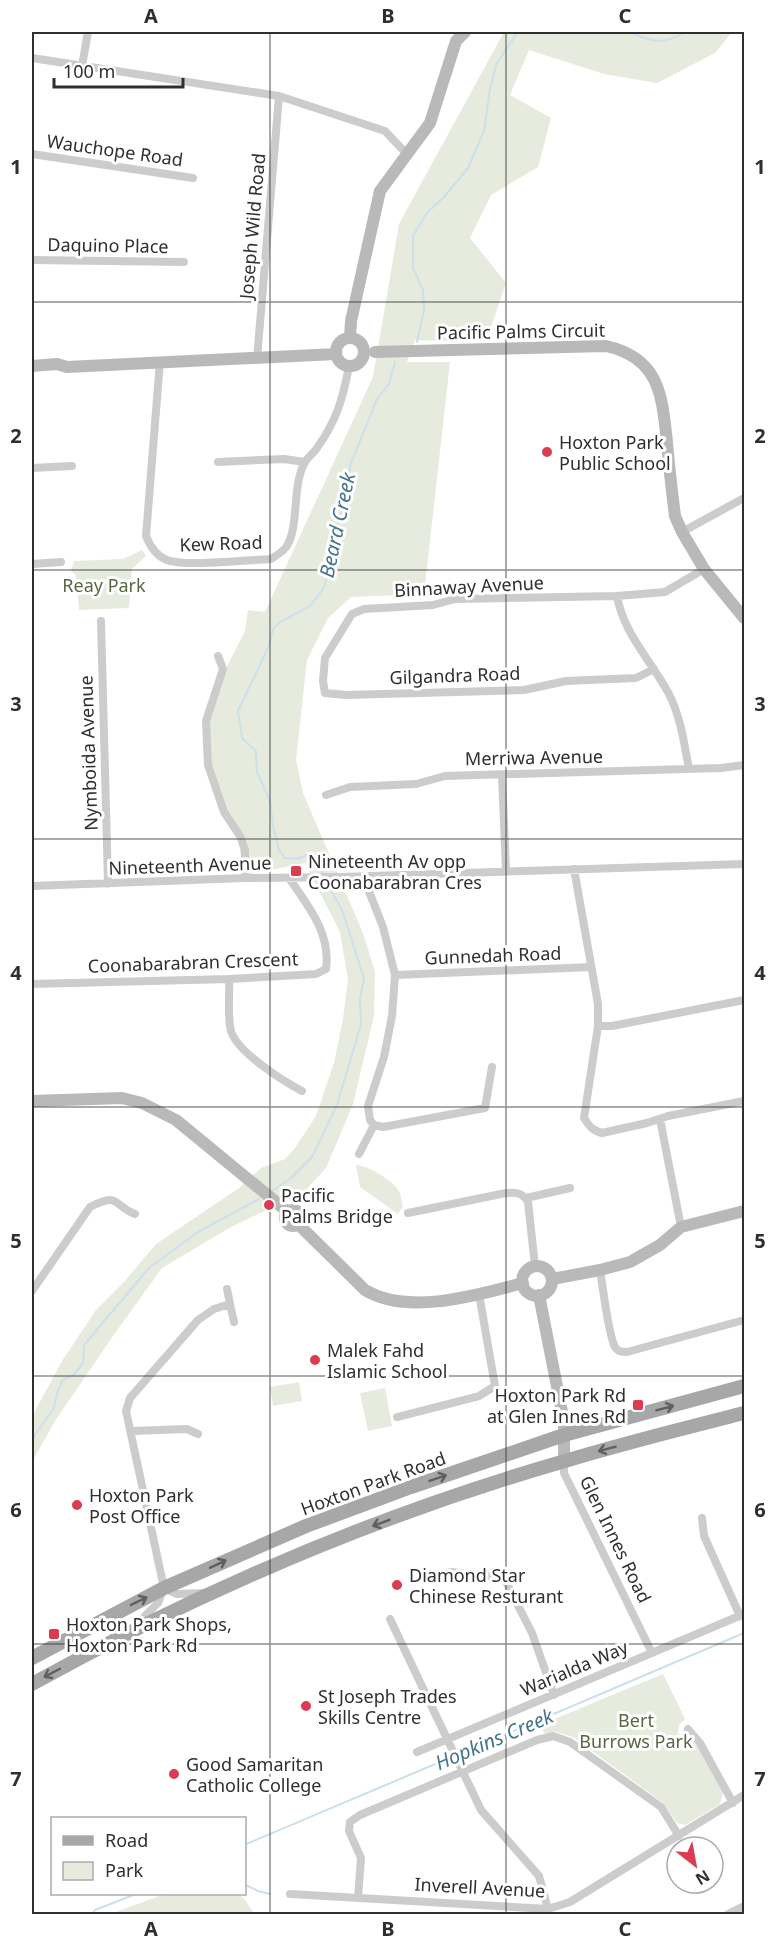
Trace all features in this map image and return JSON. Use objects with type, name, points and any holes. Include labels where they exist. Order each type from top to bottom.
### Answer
[{"type":"main road","name":"Hoxton Park Road","points":[[32,1658],[165,1588],[306,1526],[411,1487],[564,1435],[744,1386]]},
{"type":"main road","points":[[32,1684],[214,1592],[376,1524],[564,1461],[744,1413]]},
{"type":"street","points":[[82,66],[88,32]]},
{"type":"street","points":[[350,337],[351,321],[380,191],[430,123],[456,41],[465,32]]},
{"type":"street","points":[[32,58],[279,96],[385,131],[406,153]]},
{"type":"street","name":"Joseph Wild Road","points":[[257,358],[279,96]]},
{"type":"street","name":"Wauchope Road","points":[[32,154],[193,178]]},
{"type":"street","name":"Daquino Place","points":[[32,260],[184,262]]},
{"type":"street","points":[[350,337],[358,340],[370,351],[360,362],[349,366],[340,362],[336,354],[338,344],[350,337]]},
{"type":"street","name":"Pacific Palms Circuit","points":[[370,351],[606,346],[630,354],[653,377],[662,397],[675,516],[682,532],[704,569],[743,612]]},
{"type":"street","points":[[32,366],[57,364],[67,367],[336,354]]},
{"type":"street","name":"Kew Road","points":[[160,361],[146,536],[149,544],[160,557],[167,561],[190,562],[271,559],[282,552],[288,544],[291,533],[295,496],[305,462],[317,448],[339,411],[349,366]]},
{"type":"street","points":[[218,462],[284,459],[305,462]]},
{"type":"street","points":[[32,468],[72,466]]},
{"type":"street","points":[[682,532],[744,498]]},
{"type":"street","points":[[32,564],[61,562]]},
{"type":"street","name":"Binnaway Avenue","points":[[325,693],[323,681],[325,658],[352,614],[364,609],[433,605],[454,599],[617,596],[665,592],[704,569]]},
{"type":"street","points":[[617,596],[620,614],[632,637],[654,669],[681,721],[688,769]]},
{"type":"street","name":"Nymboida Avenue","points":[[100,621],[108,884]]},
{"type":"street","points":[[218,656],[223,669],[206,721],[208,765],[224,812],[240,836],[245,850],[245,878]]},
{"type":"street","name":"Gilgandra Road","points":[[325,693],[346,695],[524,690],[566,681],[636,678],[654,669]]},
{"type":"street","name":"Merriwa Avenue","points":[[326,795],[350,787],[416,784],[446,776],[721,768],[744,765]]},
{"type":"street","points":[[502,775],[506,872]]},
{"type":"street","name":"Nineteenth Avenue","points":[[32,886],[744,864]]},
{"type":"street","points":[[574,870],[598,1004],[598,1026],[584,1118],[588,1125],[596,1132],[602,1133],[744,1101]]},
{"type":"street","points":[[363,876],[383,927],[395,975],[392,1016],[384,1057],[368,1106],[370,1120],[374,1125],[383,1126],[485,1108],[492,1067]]},
{"type":"street","name":"Coonabarabran Crescent","points":[[32,984],[229,979],[316,974],[326,969],[328,957],[318,921],[290,878]]},
{"type":"street","name":"Gunnedah Road","points":[[395,975],[591,967]]},
{"type":"street","points":[[229,979],[231,1030],[236,1040],[247,1052],[279,1077],[302,1091]]},
{"type":"street","points":[[598,1026],[612,1026],[744,1000]]},
{"type":"street","points":[[32,1101],[122,1098],[142,1103],[176,1120],[288,1212],[285,1217],[288,1224],[291,1226],[298,1224],[365,1290],[377,1297],[394,1302],[415,1303],[479,1294],[523,1283]]},
{"type":"street","points":[[660,1119],[681,1227]]},
{"type":"street","points":[[359,1154],[374,1125]]},
{"type":"street","points":[[408,1213],[514,1192],[526,1198],[570,1188]]},
{"type":"street","points":[[526,1198],[535,1266]]},
{"type":"street","points":[[32,1291],[90,1207],[103,1199],[118,1202],[128,1212],[135,1214]]},
{"type":"street","points":[[552,1279],[630,1262],[660,1245],[681,1227],[744,1211]]},
{"type":"street","points":[[535,1266],[547,1269],[552,1279],[549,1290],[539,1295],[528,1292],[523,1283],[525,1273],[535,1266]]},
{"type":"street","points":[[600,1270],[612,1336],[615,1347],[621,1352],[744,1320]]},
{"type":"street","points":[[227,1289],[234,1322]]},
{"type":"street","points":[[397,1417],[479,1396],[495,1386],[479,1294]]},
{"type":"street","name":"Glen Innes Road","points":[[539,1295],[564,1422],[564,1473],[652,1653]]},
{"type":"street","points":[[214,1592],[177,1594],[165,1588],[126,1411],[130,1398],[198,1320],[214,1309],[230,1305]]},
{"type":"street","points":[[132,1431],[187,1428],[198,1434]]},
{"type":"street","points":[[702,1518],[704,1536],[742,1615]]},
{"type":"street","points":[[430,1579],[451,1572],[504,1578],[532,1633],[554,1695]]},
{"type":"street","points":[[122,1637],[158,1603],[165,1588]]},
{"type":"street","name":"Warialda Way","points":[[417,1752],[742,1615]]},
{"type":"street","points":[[390,1619],[481,1810],[539,1876],[548,1909]]},
{"type":"street","points":[[688,1729],[700,1743],[733,1803]]},
{"type":"street","points":[[358,1898],[361,1858],[349,1832],[350,1822],[360,1815],[537,1740],[553,1736],[570,1742],[661,1807],[678,1835]]},
{"type":"street","name":"Inverell Avenue","points":[[681,1835],[744,1795]]},
{"type":"street","name":"Inverell Avenue","points":[[290,1894],[548,1909],[570,1902],[665,1844]]},
{"type":"street","points":[[728,1914],[744,1906]]},
{"type":"green space","points":[[504,32],[732,32],[715,53],[657,83],[604,74],[529,50],[510,95],[551,118],[538,167],[491,195],[470,238],[506,283],[487,339],[415,340],[407,362],[450,362],[424,594],[351,597],[328,618],[307,660],[296,760],[303,793],[363,933],[375,972],[374,1016],[353,1104],[326,1168],[304,1192],[231,1227],[162,1268],[55,1421],[32,1462],[32,1424],[35,1411],[62,1361],[96,1310],[125,1281],[156,1244],[239,1188],[261,1168],[285,1159],[316,1116],[334,1063],[348,980],[340,932],[305,863],[250,874],[241,857],[239,843],[216,800],[206,730],[220,680],[245,631],[248,610],[265,612],[373,377],[399,224]]},
{"type":"green space","name":"Reay Park","points":[[142,550],[146,556],[132,569],[129,608],[79,610],[76,575],[71,571],[74,561],[123,559]]},
{"type":"green space","points":[[356,1165],[386,1178],[396,1187],[403,1206],[398,1214],[360,1187]]},
{"type":"green space","points":[[299,1382],[302,1401],[273,1406],[270,1387]]},
{"type":"green space","points":[[385,1388],[392,1426],[368,1431],[360,1393]]},
{"type":"green space","name":"Bert Burrows Park","points":[[663,1674],[685,1719],[679,1725],[678,1733],[695,1744],[701,1751],[723,1793],[720,1804],[685,1825],[677,1823],[662,1802],[573,1737],[556,1732],[544,1733],[540,1725]]},
{"type":"green space","points":[[162,1895],[240,1895],[254,1914],[110,1914]]},
{"type":"waterway","name":"Beard Creek","points":[[417,342],[424,310],[423,290],[413,268],[413,236],[427,213],[468,168],[484,131],[490,88],[497,63],[518,32]]},
{"type":"waterway","name":"Beard Creek","points":[[630,32],[658,41],[671,39],[685,32]]},
{"type":"waterway","name":"Beard Creek","points":[[323,873],[310,854],[297,859],[285,858],[279,850],[270,801],[257,772],[256,751],[242,738],[238,711],[268,648],[273,629],[280,622],[310,606],[323,589],[329,572],[330,546],[347,496],[350,466],[377,399],[389,384],[395,362]]},
{"type":"waterway","name":"Beard Creek","points":[[272,1191],[290,1179],[312,1157],[337,1105],[361,1024],[360,999],[364,978],[342,910],[328,885]]},
{"type":"waterway","name":"Beard Creek","points":[[32,1439],[54,1408],[62,1381],[74,1374],[83,1363],[84,1345],[149,1268],[198,1232],[259,1199]]},
{"type":"waterway","name":"Hopkins Creek","points":[[457,1755],[744,1633]]},
{"type":"waterway","name":"Hopkins Creek","points":[[246,1844],[452,1757]]},
{"type":"waterway","points":[[246,1885],[270,1894]]},
{"type":"waterway","name":"Hopkins Creek","points":[[92,1914],[95,1910],[133,1895]]},
{"type":"place","name":"Hoxton Park Public School","points":[[547,452]]},
{"type":"place","name":"Nineteenth Av opp Coonabarabran Cres","points":[[296,871]]},
{"type":"place","name":"Pacific Palms Bridge","points":[[269,1205]]},
{"type":"place","name":"Malek Fahd Islamic School","points":[[315,1360]]},
{"type":"place","name":"Hoxton Park Rd at Glen Innes Rd","points":[[638,1405]]},
{"type":"place","name":"Hoxton Park Post Office","points":[[77,1505]]},
{"type":"place","name":"Diamond Star Chinese Resturant","points":[[397,1585]]},
{"type":"place","name":"Hoxton Park Shops, Hoxton Park Rd","points":[[54,1634]]},
{"type":"place","name":"St Joseph Trades Skills Centre","points":[[306,1706]]},
{"type":"place","name":"Good Samaritan Catholic College","points":[[174,1774]]}]
